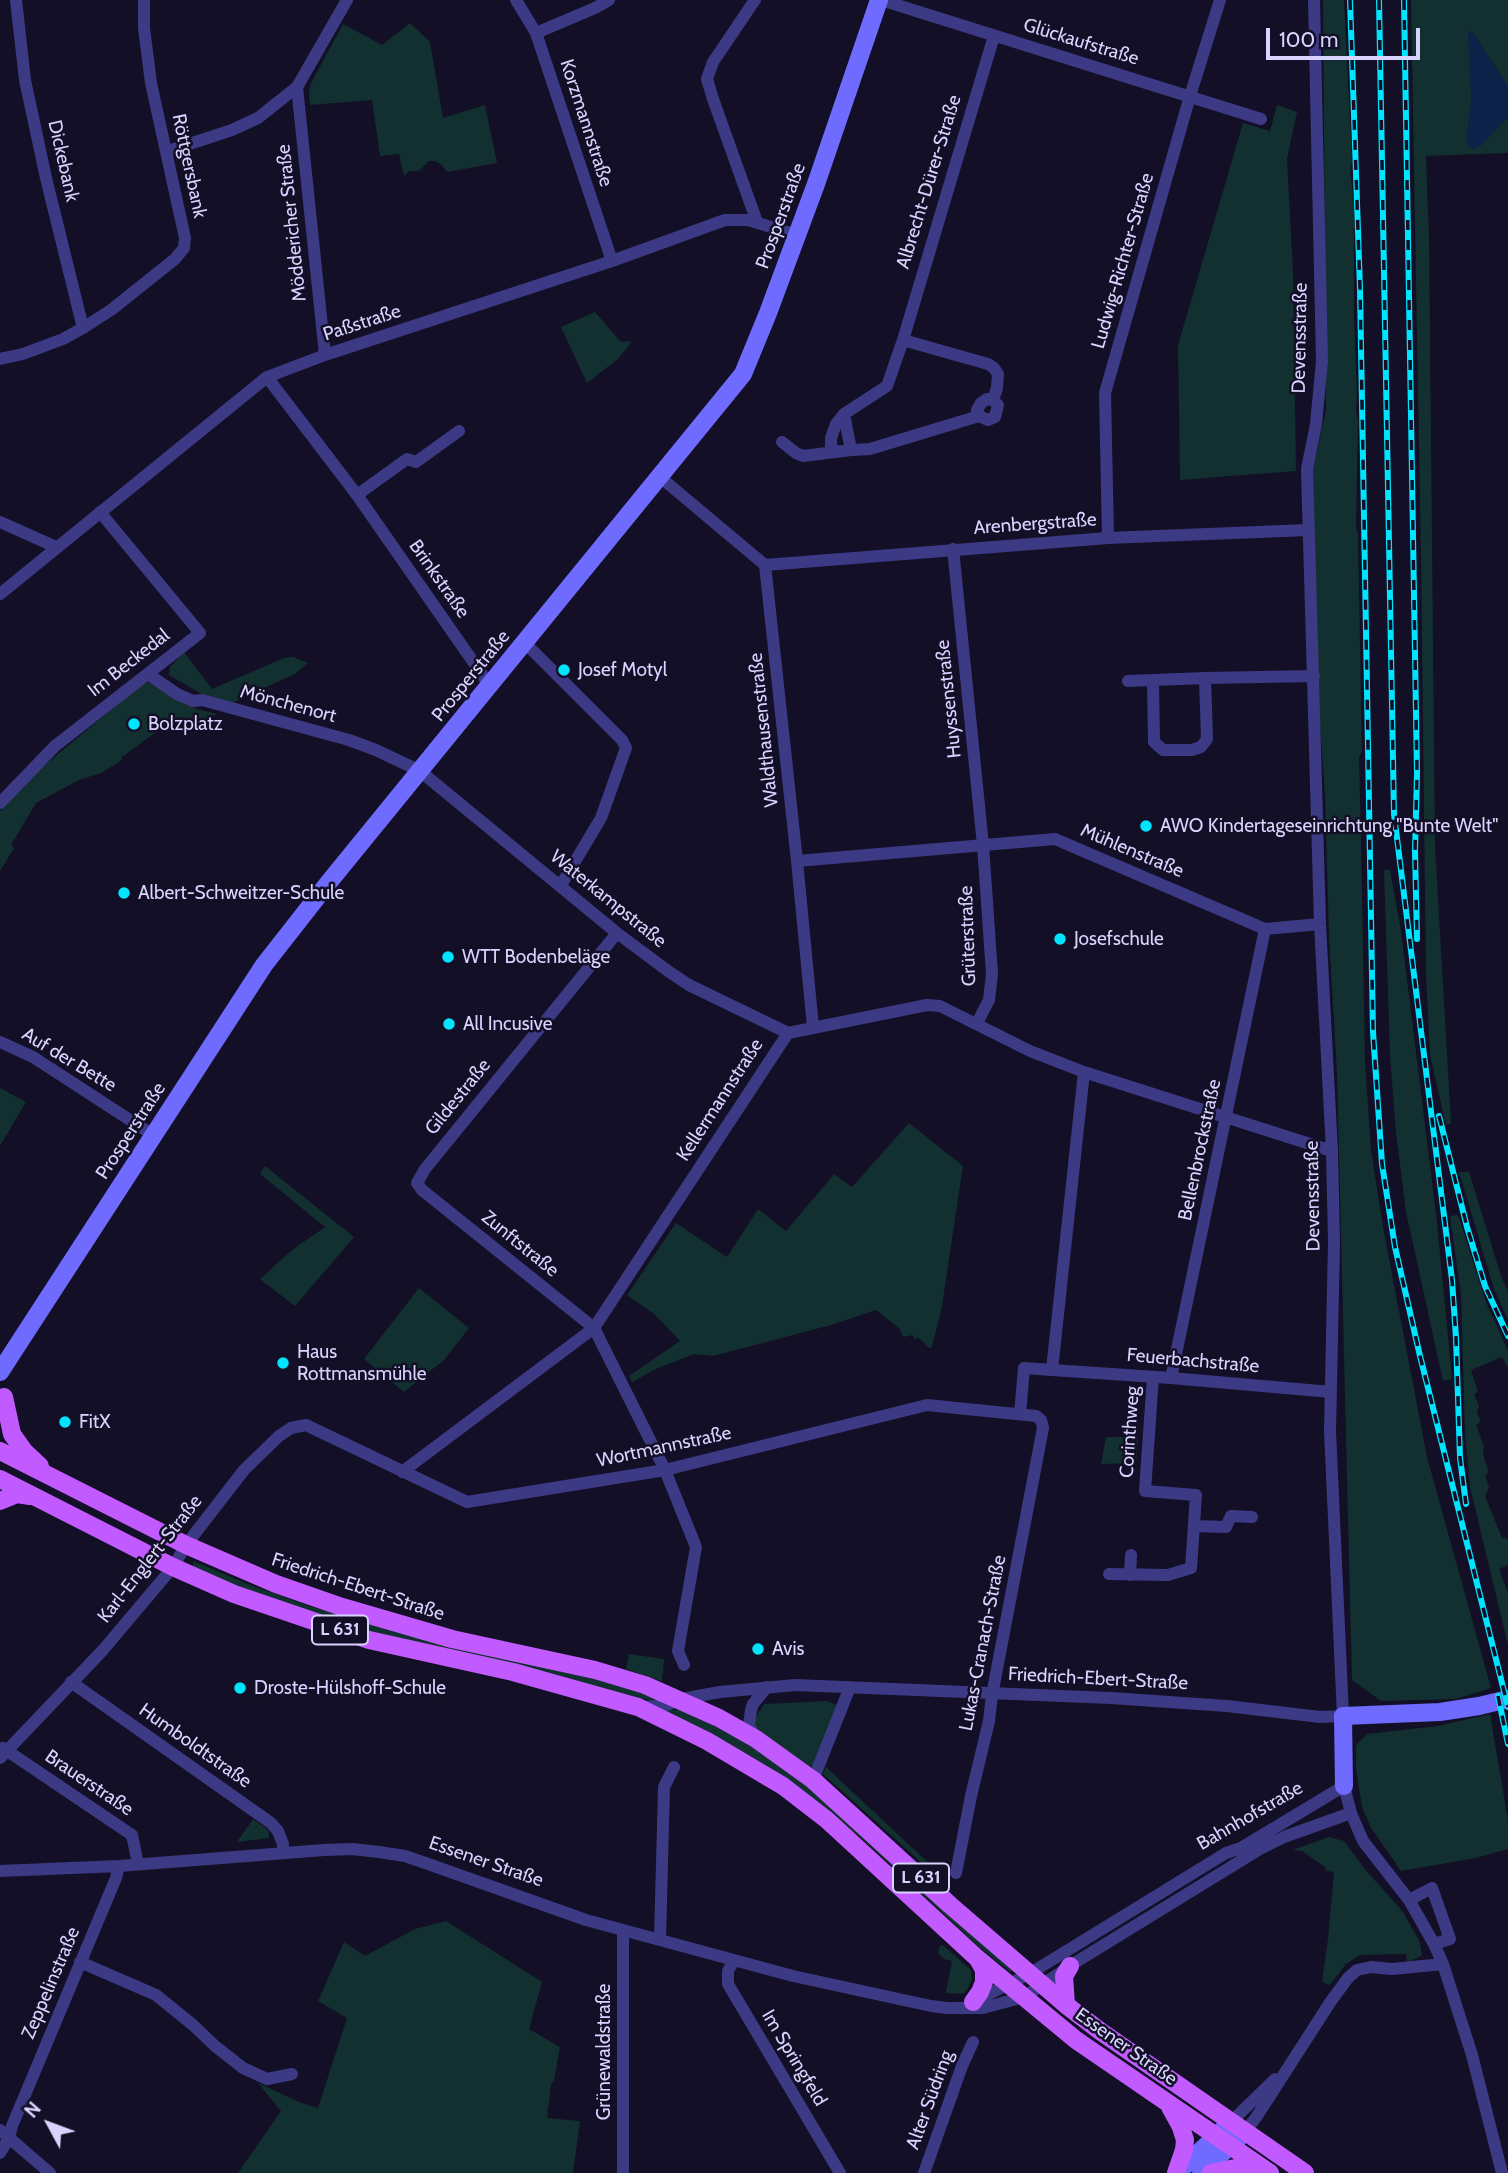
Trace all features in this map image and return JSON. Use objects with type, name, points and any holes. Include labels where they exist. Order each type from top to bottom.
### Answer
[{"type":"main road","name":"Prosperstraße","points":[[0,1372],[264,965],[743,374],[797,235],[880,0]]},
{"type":"main road","name":"Prosperstraße","points":[[2,1403],[20,1341]]},
{"type":"main road","points":[[2,1403],[12,1434],[24,1451],[50,1476]]},
{"type":"main road","name":"Friedrich-Ebert-Straße","points":[[0,1451],[186,1545],[276,1584],[342,1607],[452,1639],[595,1670],[681,1699]]},
{"type":"main road","name":"Friedrich-Ebert-Straße","points":[[0,1479],[173,1567],[234,1594],[369,1640],[513,1672],[638,1707],[695,1735],[783,1786],[813,1809],[978,1959]]},
{"type":"main road","points":[[0,1501],[17,1494],[33,1496]]},
{"type":"main road","name":"L 631","points":[[681,1699],[756,1738],[813,1780],[950,1905],[1039,1981]]},
{"type":"main road","points":[[1344,1786],[1343,1716],[1440,1712],[1508,1699]]},
{"type":"main road","points":[[973,2002],[984,1982],[984,1970],[978,1959]]},
{"type":"main road","name":"L 631","points":[[978,1959],[1017,1991]]},
{"type":"main road","points":[[1066,2005],[1064,1976],[1070,1966]]},
{"type":"main road","name":"Essener Straße","points":[[1039,1981],[1100,2031],[1306,2173]]},
{"type":"main road","name":"Essener Straße","points":[[1017,1991],[1076,2040],[1269,2173]]},
{"type":"main road","points":[[1167,2101],[1185,2140],[1177,2173]]},
{"type":"main road","points":[[1177,2173],[1215,2136],[1238,2127]]},
{"type":"main road","points":[[1201,2173],[1230,2146],[1238,2127]]},
{"type":"main road","points":[[1211,2173],[1240,2167],[1269,2173]]},
{"type":"street","name":"Dickebank","points":[[16,0],[25,80],[83,328]]},
{"type":"street","name":"Röttgersbank","points":[[0,359],[23,354],[63,339],[83,328],[111,310],[175,259],[184,248],[185,238],[152,83],[144,28],[144,0]]},
{"type":"street","points":[[168,151],[232,130],[258,118],[298,87],[348,0]]},
{"type":"street","name":"Korzmannstraße","points":[[516,0],[536,33],[612,261]]},
{"type":"street","points":[[536,33],[609,0]]},
{"type":"street","points":[[755,0],[713,62],[708,79],[710,93],[757,222]]},
{"type":"street","name":"Glückaufstraße","points":[[880,0],[1261,118]]},
{"type":"street","name":"Ludwig-Richter-Straße","points":[[1108,538],[1105,393],[1220,0]]},
{"type":"street","name":"Devensstraße","points":[[1314,0],[1322,362],[1316,424],[1307,469],[1308,530],[1320,924],[1332,1151],[1334,1242],[1330,1431],[1343,1716]]},
{"type":"street","name":"Albrecht-Dürer-Straße","points":[[844,414],[887,386],[994,36]]},
{"type":"street","name":"Möddericher Straße","points":[[298,87],[325,355]]},
{"type":"street","name":"Paßstraße","points":[[0,594],[267,377],[325,355],[612,261],[725,220],[757,222],[797,235]]},
{"type":"street","points":[[782,442],[803,456],[870,449],[979,416],[988,420],[995,417],[998,405],[993,400],[998,374],[994,368],[903,340]]},
{"type":"street","name":"Brinkstraße","points":[[267,377],[357,495],[490,686]]},
{"type":"street","points":[[844,414],[851,450]]},
{"type":"street","points":[[836,452],[831,446],[831,438],[836,424],[844,414]]},
{"type":"street","points":[[357,495],[407,459],[416,461],[459,430]]},
{"type":"street","points":[[660,477],[765,565]]},
{"type":"street","name":"Im Beckedal","points":[[0,803],[55,746],[200,633],[100,512]]},
{"type":"street","points":[[0,522],[56,547]]},
{"type":"street","name":"Arenbergstraße","points":[[765,565],[1108,538],[1308,530]]},
{"type":"street","name":"Huyssenstraße","points":[[953,549],[983,845]]},
{"type":"street","name":"Waldthausenstraße","points":[[765,565],[813,1027]]},
{"type":"street","points":[[525,643],[622,740],[626,748],[601,818],[561,885]]},
{"type":"street","name":"Mönchenort","points":[[148,674],[177,694],[193,701],[202,700],[349,740],[420,771]]},
{"type":"street","points":[[1128,681],[1314,676]]},
{"type":"street","points":[[1153,680],[1154,742],[1163,750],[1192,750],[1201,747],[1207,739],[1205,678]]},
{"type":"street","name":"Waterkampstraße","points":[[420,771],[617,933],[689,985],[788,1033]]},
{"type":"street","name":"Mühlenstraße","points":[[797,861],[1055,839],[1265,929],[1320,924]]},
{"type":"street","name":"Grüterstraße","points":[[977,1023],[989,1000],[992,974],[983,845]]},
{"type":"street","name":"Bellenbrockstraße","points":[[1171,1378],[1265,929]]},
{"type":"street","name":"Gildestraße","points":[[422,1190],[417,1183],[419,1176],[617,933]]},
{"type":"street","name":"Kellermannstraße","points":[[402,1472],[594,1328],[788,1033],[933,1004],[1030,1051],[1084,1072],[1332,1151]]},
{"type":"street","name":"Auf der Bette","points":[[0,1042],[33,1057],[153,1135]]},
{"type":"street","points":[[1020,1414],[1024,1368],[1052,1370],[1084,1072]]},
{"type":"street","name":"Zunftstraße","points":[[422,1190],[594,1328]]},
{"type":"street","points":[[594,1328],[665,1470],[696,1547],[678,1651],[684,1665]]},
{"type":"street","name":"Feuerbachstraße","points":[[1052,1370],[1331,1392]]},
{"type":"street","name":"Corinthweg","points":[[1109,1574],[1168,1576],[1191,1568],[1196,1495],[1145,1491],[1153,1377]]},
{"type":"street","name":"Wortmannstraße","points":[[306,1425],[467,1502],[665,1470],[927,1405],[1036,1416],[1041,1420]]},
{"type":"street","name":"Lukas-Cranach-Straße","points":[[956,1873],[989,1721],[1043,1428],[1041,1420]]},
{"type":"street","name":"Karl-Englert-Straße","points":[[2,1752],[103,1650],[173,1567],[186,1545],[244,1470],[279,1436],[291,1428],[306,1425]]},
{"type":"street","points":[[1194,1526],[1226,1527],[1231,1516],[1252,1517]]},
{"type":"street","points":[[1130,1575],[1131,1555]]},
{"type":"street","name":"Humboldtstraße","points":[[71,1682],[271,1823],[278,1831],[283,1852]]},
{"type":"street","name":"Friedrich-Ebert-Straße","points":[[638,1707],[667,1705],[681,1699],[720,1692],[795,1685],[1111,1698],[1227,1706],[1320,1717],[1343,1716]]},
{"type":"street","points":[[756,1738],[749,1725],[751,1710],[767,1687]]},
{"type":"street","points":[[813,1780],[850,1687]]},
{"type":"street","name":"Brauerstraße","points":[[2,1752],[132,1835],[138,1864]]},
{"type":"street","points":[[660,1939],[664,1787],[674,1767]]},
{"type":"street","points":[[1344,1786],[1351,1813],[1363,1840],[1409,1900],[1443,1964],[1472,2054],[1502,2173]]},
{"type":"street","name":"Bahnhofstraße","points":[[1017,1991],[1039,1981],[1226,1853],[1241,1848],[1344,1786]]},
{"type":"street","name":"Bahnhofstraße","points":[[973,2002],[1017,1991],[1070,1966],[1260,1849],[1284,1837],[1351,1813]]},
{"type":"street","name":"Essener Straße","points":[[0,1871],[119,1866],[352,1849],[405,1856],[586,1920],[793,1976],[947,2008],[983,2008],[1017,1991]]},
{"type":"street","name":"Zeppelinstraße","points":[[0,2153],[5,2134],[12,2126],[117,1878],[119,1866]]},
{"type":"street","points":[[1409,1900],[1432,1888],[1450,1939],[1434,1944]]},
{"type":"street","name":"Grünewaldstraße","points":[[623,1930],[623,2173]]},
{"type":"street","name":"Im Springfeld","points":[[734,1960],[729,1971],[728,1984],[840,2173]]},
{"type":"street","points":[[80,1962],[156,1995],[243,2068],[267,2079],[292,2074]]},
{"type":"street","points":[[1238,2127],[1292,2061],[1348,1978],[1357,1970],[1443,1964]]},
{"type":"street","name":"Essener Straße","points":[[947,2008],[973,2002]]},
{"type":"street","name":"Alter Südring","points":[[924,2173],[973,2042]]},
{"type":"street","points":[[5,2134],[50,2173]]},
{"type":"green space","points":[[1323,0],[1344,0],[1352,162],[1350,169],[1354,206],[1358,419],[1356,527],[1362,751],[1359,758],[1365,1061],[1371,1150],[1427,1457],[1491,1688],[1456,1699],[1381,1701],[1352,1680],[1337,1073],[1329,936],[1325,794],[1316,673],[1313,469],[1326,410]]},
{"type":"green space","points":[[1411,0],[1508,0],[1508,153],[1426,156],[1435,846],[1451,1123],[1446,1125],[1430,1055],[1426,975]]},
{"type":"green space","points":[[410,23],[430,42],[443,118],[485,105],[497,163],[447,172],[441,164],[429,161],[419,171],[409,171],[404,176],[399,154],[380,156],[372,100],[310,105],[311,83],[343,24],[382,45]]},
{"type":"green space","points":[[1277,105],[1297,112],[1287,159],[1293,273],[1296,471],[1180,480],[1178,345],[1243,123],[1270,131]]},
{"type":"green space","points":[[595,312],[621,342],[631,343],[618,359],[587,383],[561,327]]},
{"type":"green space","points":[[184,652],[212,689],[284,658],[293,657],[308,663],[295,674],[232,703],[202,694],[169,675],[170,667]]},
{"type":"green space","points":[[148,682],[187,705],[218,714],[186,726],[181,720],[168,729],[164,726],[121,758],[122,760],[101,773],[79,780],[36,803],[11,845],[14,848],[0,871],[0,811],[34,774]]},
{"type":"green space","points":[[1384,870],[1390,870],[1401,931],[1437,1222],[1452,1379],[1443,1381],[1406,1212],[1396,1132],[1390,1056]]},
{"type":"green space","points":[[0,1088],[26,1102],[0,1146]]},
{"type":"green space","points":[[909,1123],[963,1166],[942,1306],[932,1347],[929,1348],[919,1338],[914,1339],[913,1335],[903,1337],[900,1329],[876,1310],[831,1325],[713,1356],[694,1354],[632,1382],[629,1376],[680,1341],[654,1314],[627,1295],[676,1223],[727,1257],[758,1209],[786,1231],[834,1174],[852,1187]]},
{"type":"green space","points":[[265,1166],[354,1237],[295,1306],[260,1279],[292,1250],[325,1227],[260,1174]]},
{"type":"green space","points":[[1459,1172],[1469,1172],[1508,1291],[1508,1320],[1494,1289]]},
{"type":"green space","points":[[1458,1215],[1486,1302],[1508,1351],[1508,1368],[1502,1357],[1471,1370],[1478,1392],[1474,1394],[1481,1422],[1476,1425],[1484,1446],[1483,1454],[1489,1473],[1485,1475],[1489,1487],[1485,1496],[1502,1538],[1507,1538],[1508,1541],[1508,1565],[1499,1569],[1508,1593],[1508,1645],[1470,1487],[1465,1433],[1461,1295],[1450,1216]]},
{"type":"green space","points":[[419,1288],[469,1328],[444,1360],[404,1392],[364,1359]]},
{"type":"green space","points":[[1106,1437],[1138,1437],[1136,1463],[1101,1464]]},
{"type":"green space","points":[[193,1561],[312,1607],[406,1633],[627,1685],[660,1701],[642,1699],[547,1672],[426,1649],[268,1601],[193,1567]]},
{"type":"green space","points":[[629,1654],[664,1659],[662,1681],[626,1669]]},
{"type":"green space","points":[[827,1701],[837,1705],[816,1764],[812,1766],[807,1767],[757,1731],[754,1720],[764,1704]]},
{"type":"green space","points":[[666,1710],[690,1710],[788,1768],[1007,1965],[1011,1973],[818,1802],[666,1714]]},
{"type":"green space","points":[[1490,1714],[1508,1820],[1508,1849],[1476,1858],[1401,1871],[1371,1828],[1362,1807],[1356,1769],[1356,1745],[1367,1734],[1438,1726]]},
{"type":"green space","points":[[826,1767],[937,1871],[934,1874],[823,1774]]},
{"type":"green space","points":[[253,1819],[267,1829],[269,1838],[237,1842]]},
{"type":"green space","points":[[1329,1837],[1344,1841],[1403,1912],[1420,1942],[1422,1955],[1407,1962],[1406,1954],[1360,1955],[1346,1964],[1330,1985],[1322,1982],[1334,1872],[1327,1871],[1302,1851],[1292,1850]]},
{"type":"green space","points":[[446,1921],[542,1982],[529,2029],[560,2047],[554,2081],[551,2084],[547,2118],[580,2121],[573,2173],[238,2173],[281,2111],[258,2083],[318,2108],[347,2018],[318,2001],[344,1942],[365,1956],[415,1929]]},
{"type":"green space","points":[[940,1945],[971,1970],[972,1980],[963,1994],[946,1993],[952,1961],[944,1959],[938,1953]]},
{"type":"water","points":[[1470,30],[1508,86],[1508,117],[1481,146],[1473,149],[1466,144],[1471,99]]},
{"type":"railway","points":[[1350,0],[1360,289],[1373,1032],[1382,1164],[1395,1247],[1420,1356],[1508,1707]]},
{"type":"railway","points":[[1379,0],[1394,814],[1452,1280],[1460,1458],[1466,1504]]},
{"type":"railway","points":[[1404,0],[1417,773],[1417,939]]},
{"type":"railway","points":[[1439,1116],[1485,1286],[1508,1336]]},
{"type":"railway","points":[[1498,1696],[1508,1744]]},
{"type":"place","name":"Josef Motyl","points":[[564,670]]},
{"type":"place","name":"Bolzplatz","points":[[134,724]]},
{"type":"place","name":"AWO Kindertageseinrichtung \"Bunte Welt\"","points":[[1146,826]]},
{"type":"place","name":"Albert-Schweitzer-Schule","points":[[124,893]]},
{"type":"place","name":"Josefschule","points":[[1060,939]]},
{"type":"place","name":"WTT Bodenbeläge","points":[[448,957]]},
{"type":"place","name":"All Incusive","points":[[449,1024]]},
{"type":"place","name":"Haus Rottmansmühle","points":[[283,1363]]},
{"type":"place","name":"FitX","points":[[65,1422]]},
{"type":"place","name":"Avis","points":[[758,1649]]},
{"type":"place","name":"Droste-Hülshoff-Schule","points":[[240,1688]]}]
